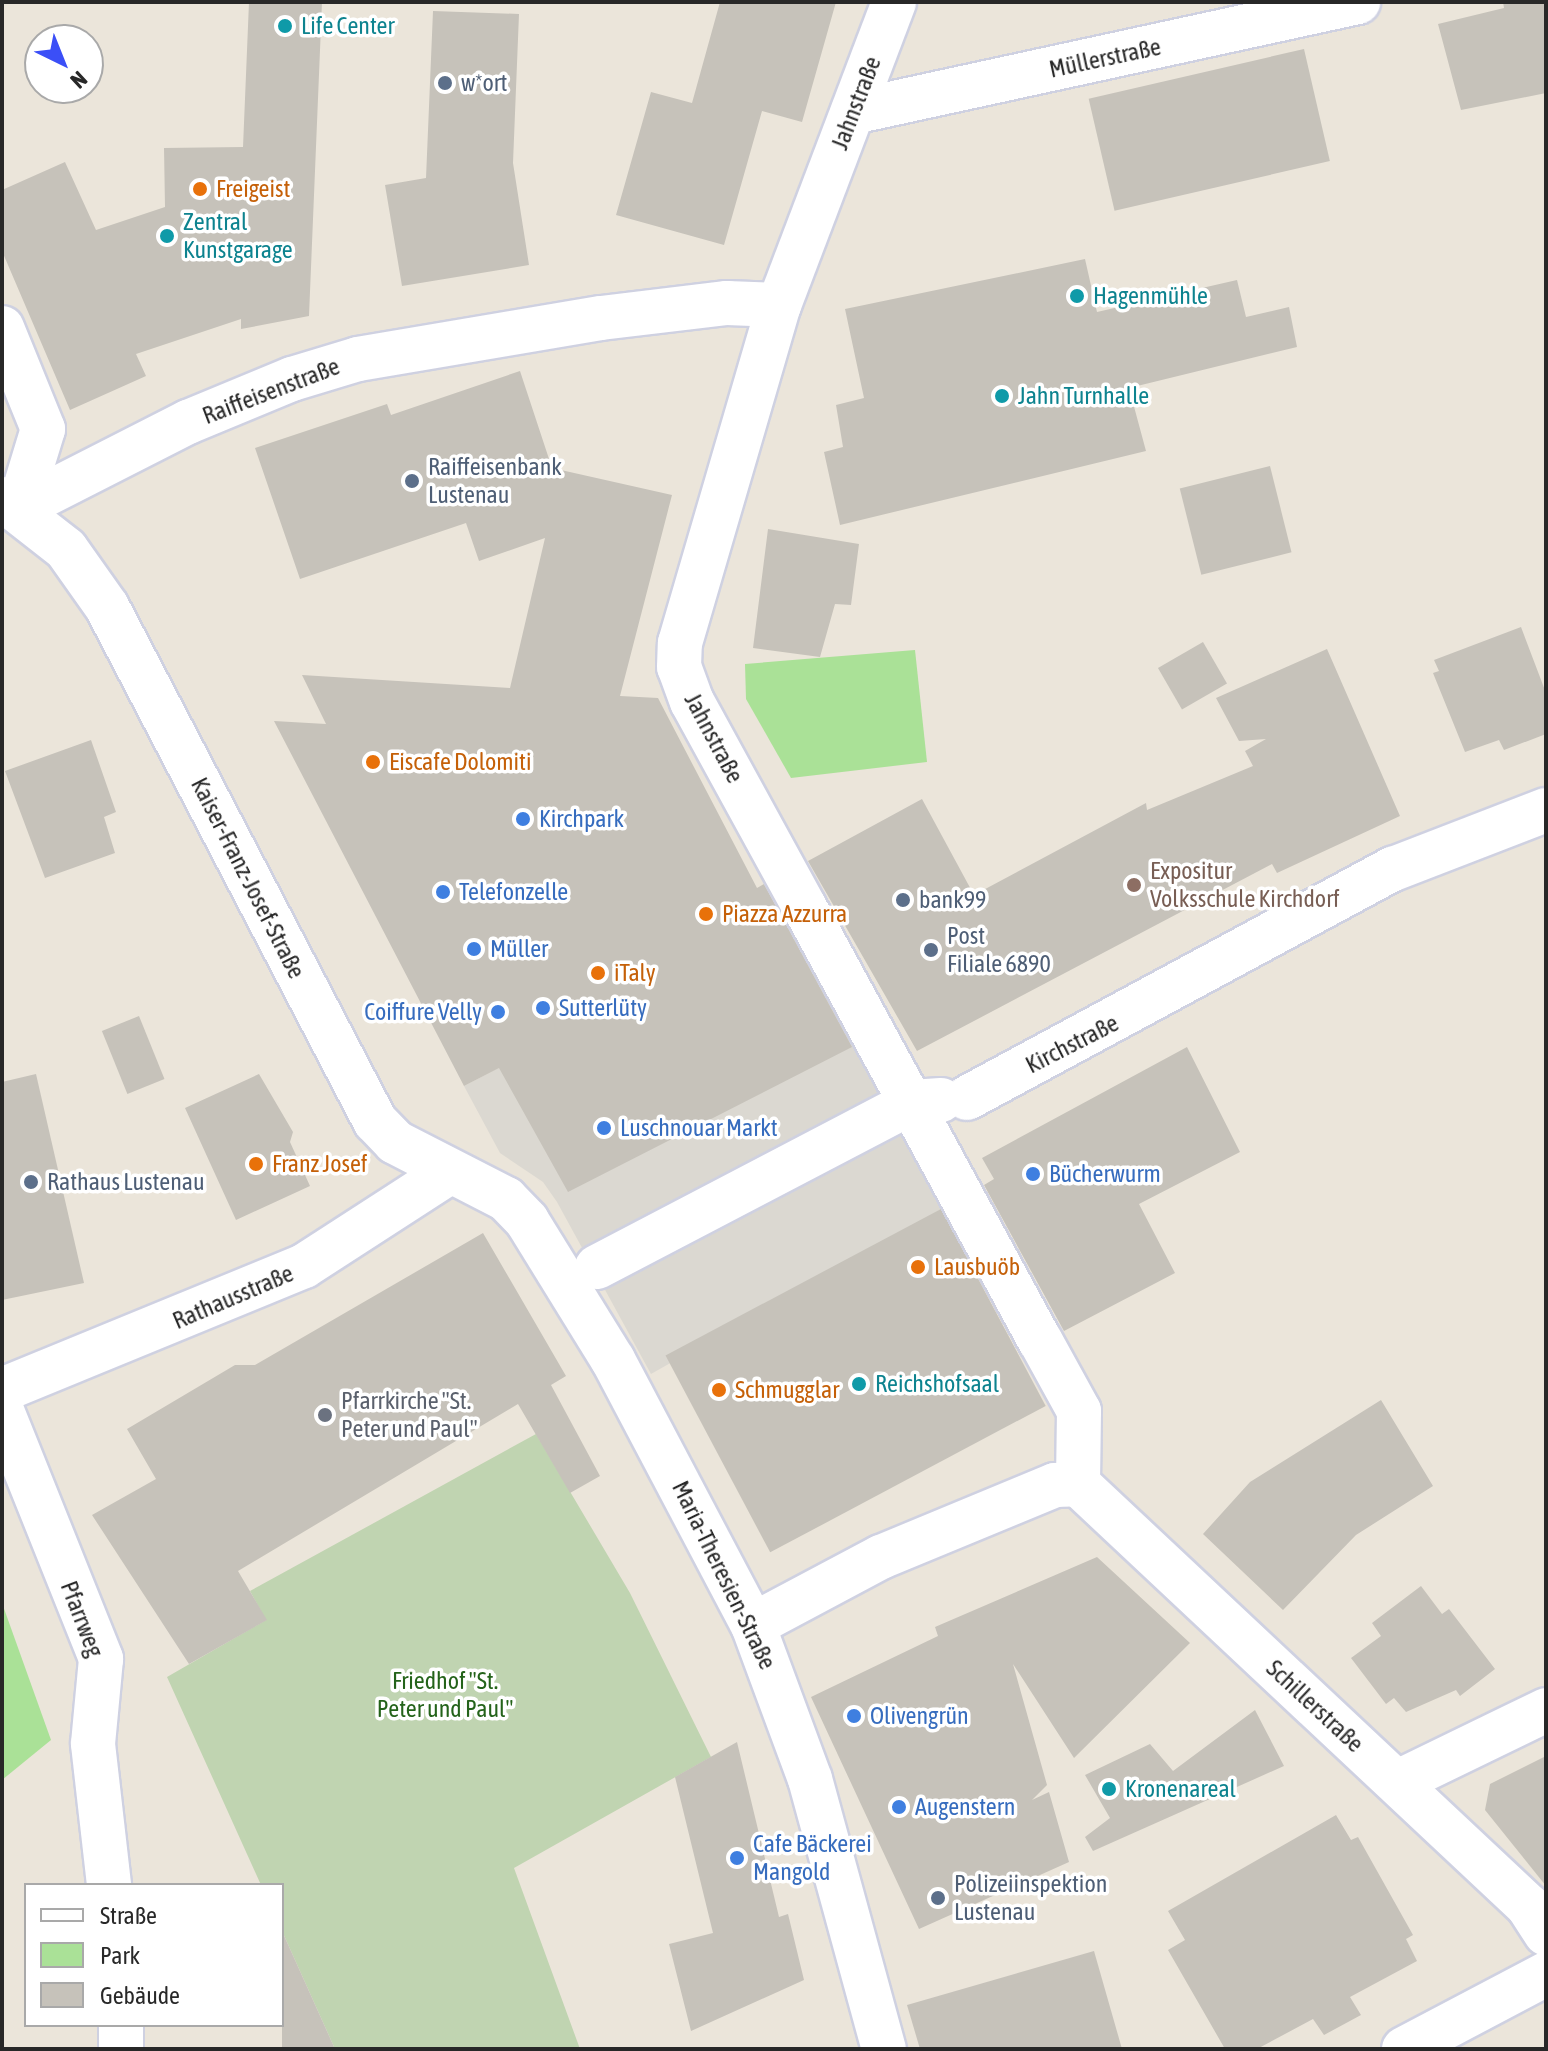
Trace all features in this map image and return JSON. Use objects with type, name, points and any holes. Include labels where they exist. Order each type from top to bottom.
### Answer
[{"type":"street","name":"Jahnstraße","points":[[894,2],[779,305],[696,578],[679,667],[692,702],[805,908],[962,1157],[1040,1340],[1079,1411],[1078,1484]]},
{"type":"street","name":"Müllerstraße","points":[[853,112],[1358,2]]},
{"type":"street","name":"Raiffeisenstraße","points":[[10,504],[201,417],[358,359],[593,319],[727,303],[779,305]]},
{"type":"street","points":[[2,328],[43,429],[10,504]]},
{"type":"street","name":"Kaiser-Franz-Josef-Straße","points":[[10,504],[66,549],[107,607],[375,1121],[395,1142],[448,1173],[487,1186],[527,1221]]},
{"type":"street","name":"Kirchstraße","points":[[597,1267],[912,1077],[967,1098],[1393,869],[1546,810]]},
{"type":"street","name":"Rathausstraße","points":[[2,1390],[304,1266],[448,1173]]},
{"type":"street","name":"Maria-Theresien-Straße","points":[[527,1221],[613,1360],[753,1625],[810,1779],[884,2049]]},
{"type":"street","name":"Pfarrweg","points":[[2,1411],[101,1659],[93,1744],[109,1883]]},
{"type":"street","points":[[753,1625],[881,1557],[1055,1485],[1078,1484]]},
{"type":"street","name":"Schillerstraße","points":[[1078,1484],[1528,1906],[1546,1934]]},
{"type":"street","points":[[1398,1782],[1546,1710]]},
{"type":"street","points":[[1404,2049],[1546,1974]]},
{"type":"street","points":[[121,2027],[121,2049]]},
{"type":"green space","points":[[915,650],[927,762],[791,778],[746,699],[745,664]]},
{"type":"green space","name":"Friedhof \"St. Peter und Paul\"","points":[[536,1434],[630,1593],[711,1757],[514,1868],[580,2049],[335,2049],[284,1935],[284,1883],[260,1883],[167,1677],[266,1620],[250,1591]]},
{"type":"green space","points":[[2,1603],[51,1740],[2,1780]]},
{"type":"shaded area","points":[[805,908],[963,1197],[651,1374],[557,1202],[543,1182],[500,1153],[464,1086]]},
{"type":"building","points":[[249,2],[322,2],[309,316],[241,329],[241,319],[136,354],[146,376],[70,410],[2,251],[2,190],[65,162],[96,230],[165,207],[164,148],[243,147]]},
{"type":"building","points":[[720,2],[836,2],[802,122],[762,111],[724,245],[616,215],[651,92],[692,103]]},
{"type":"building","points":[[1503,2],[1546,2],[1546,93],[1461,110],[1438,24],[1504,8]]},
{"type":"building","points":[[433,11],[519,14],[513,163],[529,265],[402,286],[385,185],[426,178]]},
{"type":"building","points":[[1304,49],[1330,161],[1115,211],[1089,99]]},
{"type":"building","name":"Jahn Turnhalle","points":[[1085,259],[1097,312],[1237,280],[1246,317],[1289,307],[1297,347],[1129,388],[1146,451],[840,525],[824,452],[843,447],[836,405],[864,398],[845,309]]},
{"type":"building","points":[[520,371],[552,468],[672,495],[620,696],[658,698],[757,888],[764,884],[852,1047],[568,1192],[499,1068],[464,1086],[274,721],[326,724],[302,675],[510,688],[545,538],[479,561],[466,523],[300,579],[255,448],[387,404],[391,415]]},
{"type":"building","points":[[1270,466],[1292,552],[1201,575],[1180,488]]},
{"type":"building","points":[[768,529],[859,544],[851,605],[835,604],[820,657],[753,648]]},
{"type":"building","points":[[1521,627],[1546,693],[1546,734],[1504,750],[1499,740],[1465,752],[1433,673],[1439,671],[1434,660]]},
{"type":"building","points":[[1203,642],[1227,684],[1182,710],[1158,668]]},
{"type":"building","points":[[1327,649],[1400,816],[1277,873],[1272,864],[917,1051],[808,861],[922,799],[974,895],[1146,803],[1147,810],[1253,766],[1245,751],[1266,739],[1239,741],[1216,698]]},
{"type":"building","points":[[91,740],[116,812],[104,817],[115,853],[45,878],[5,771]]},
{"type":"building","points":[[139,1016],[164,1079],[127,1094],[102,1031]]},
{"type":"building","points":[[1187,1047],[1240,1152],[1139,1204],[1175,1273],[1064,1331],[984,1185],[994,1179],[982,1158]]},
{"type":"building","name":"Rathaus Lustenau","points":[[36,1074],[84,1283],[2,1300],[2,1082]]},
{"type":"building","name":"Franz Josef","points":[[259,1074],[293,1132],[290,1142],[310,1186],[236,1220],[185,1108]]},
{"type":"building","name":"Reichshofsaal","points":[[941,1209],[1046,1406],[770,1552],[666,1355]]},
{"type":"building","name":"Pfarrkirche \"St. Peter und Paul\"","points":[[483,1233],[566,1376],[551,1385],[600,1476],[570,1493],[518,1404],[238,1571],[267,1620],[189,1664],[92,1515],[156,1479],[127,1429],[235,1365],[255,1365]]},
{"type":"building","points":[[1381,1400],[1433,1486],[1356,1535],[1283,1610],[1203,1534],[1250,1482]]},
{"type":"building","points":[[1097,1557],[1190,1643],[1074,1758],[1013,1664],[1047,1785],[1032,1800],[1049,1792],[1069,1862],[919,1929],[811,1697],[938,1636],[935,1627]]},
{"type":"building","points":[[1421,1586],[1442,1614],[1449,1609],[1495,1669],[1460,1696],[1456,1690],[1406,1712],[1394,1698],[1386,1704],[1351,1658],[1381,1636],[1372,1623]]},
{"type":"building","points":[[1255,1710],[1284,1766],[1093,1851],[1085,1837],[1110,1818],[1085,1775],[1150,1744],[1173,1771]]},
{"type":"building","points":[[737,1742],[779,1917],[788,1914],[804,1980],[691,2031],[669,1944],[713,1933],[675,1777]]},
{"type":"building","points":[[1546,1756],[1546,1886],[1485,1810],[1490,1784]]},
{"type":"building","points":[[1336,1815],[1351,1840],[1358,1837],[1413,1935],[1406,1939],[1417,1961],[1350,1997],[1361,2015],[1324,2035],[1313,2019],[1257,2049],[1225,2049],[1168,1950],[1185,1940],[1168,1911]]},
{"type":"building","points":[[284,1935],[335,2049],[282,2049],[284,2027]]},
{"type":"building","points":[[1094,1951],[1122,2049],[920,2049],[907,2005]]},
{"type":"place","name":"Life Center","points":[[285,26]]},
{"type":"place","name":"w*ort","points":[[445,83]]},
{"type":"place","name":"Freigeist","points":[[200,189]]},
{"type":"place","name":"Zentral Kunstgarage","points":[[167,236]]},
{"type":"place","name":"Hagenmühle","points":[[1077,296]]},
{"type":"place","name":"Jahn Turnhalle","points":[[1002,396]]},
{"type":"place","name":"Raiffeisenbank Lustenau","points":[[412,481]]},
{"type":"place","name":"Eiscafe Dolomiti","points":[[373,762]]},
{"type":"place","name":"Kirchpark","points":[[523,819]]},
{"type":"place","name":"Expositur Volksschule Kirchdorf","points":[[1134,885]]},
{"type":"place","name":"Telefonzelle","points":[[443,892]]},
{"type":"place","name":"bank99","points":[[903,900]]},
{"type":"place","name":"Piazza Azzurra","points":[[706,914]]},
{"type":"place","name":"Müller","points":[[474,949]]},
{"type":"place","name":"Post Filiale 6890","points":[[931,950]]},
{"type":"place","name":"iTaly","points":[[598,973]]},
{"type":"place","name":"Sutterlüty","points":[[543,1008]]},
{"type":"place","name":"Coiffure Velly","points":[[498,1012]]},
{"type":"place","name":"Luschnouar Markt","points":[[604,1128]]},
{"type":"place","name":"Franz Josef","points":[[256,1164]]},
{"type":"place","name":"Bücherwurm","points":[[1033,1174]]},
{"type":"place","name":"Rathaus Lustenau","points":[[31,1182]]},
{"type":"place","name":"Lausbuöb","points":[[918,1267]]},
{"type":"place","name":"Reichshofsaal","points":[[859,1384]]},
{"type":"place","name":"Schmugglar","points":[[719,1390]]},
{"type":"place","name":"Pfarrkirche \"St. Peter und Paul\"","points":[[325,1415]]},
{"type":"place","name":"Olivengrün","points":[[854,1716]]},
{"type":"place","name":"Kronenareal","points":[[1109,1789]]},
{"type":"place","name":"Augenstern","points":[[899,1807]]},
{"type":"place","name":"Cafe Bäckerei Mangold","points":[[737,1858]]},
{"type":"place","name":"Polizeiinspektion Lustenau","points":[[938,1898]]}]
